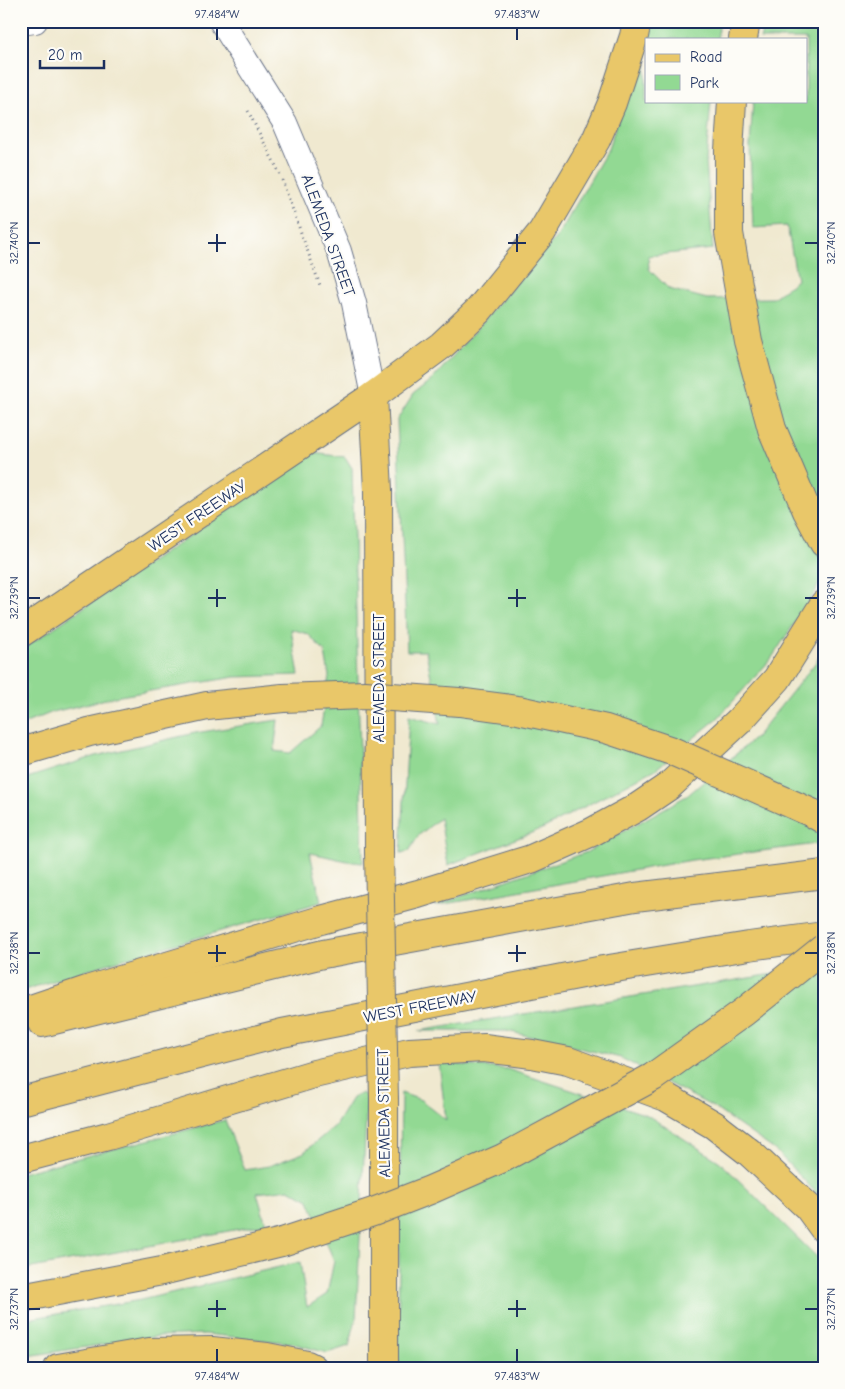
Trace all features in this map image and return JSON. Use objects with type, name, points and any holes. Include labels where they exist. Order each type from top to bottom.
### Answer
[{"type":"main road","name":"WEST FREEWAY","points":[[21,633],[373,396],[442,344],[479,310],[542,232],[596,140],[612,103],[634,36],[637,21]]},
{"type":"main road","points":[[743,38],[746,21]]},
{"type":"main road","points":[[732,102],[728,233],[748,341],[772,429],[807,511],[824,543]]},
{"type":"main road","name":"ALEMEDA STREET","points":[[373,396],[378,500],[379,851],[384,1100],[384,1368]]},
{"type":"main road","points":[[21,1016],[28,1010],[90,989],[322,920],[418,894],[531,859],[592,832],[638,807],[668,786],[739,721],[777,680],[824,604]]},
{"type":"main road","points":[[21,752],[89,732],[207,706],[283,698],[365,695],[459,702],[518,710],[606,729],[672,751],[824,820]]},
{"type":"main road","points":[[21,1028],[323,954],[635,897],[824,874]]},
{"type":"main road","name":"WEST FREEWAY","points":[[21,1100],[282,1033],[603,970],[749,946],[824,936]]},
{"type":"main road","points":[[21,1298],[162,1271],[282,1242],[373,1212],[430,1190],[503,1158],[653,1077],[744,1012],[824,948]]},
{"type":"main road","points":[[21,1159],[108,1136],[314,1074],[408,1052],[484,1048],[568,1061],[666,1097],[714,1124],[749,1152],[808,1207],[824,1229]]},
{"type":"main road","points":[[58,1368],[149,1352],[212,1351],[266,1357],[307,1365],[313,1368]]},
{"type":"street","points":[[21,23],[35,21]]},
{"type":"street","name":"ALEMEDA STREET","points":[[221,21],[285,123],[339,251],[354,303],[373,396]]},
{"type":"path","points":[[244,103],[281,177],[321,288]]},
{"type":"green space","points":[[649,21],[720,21],[717,38],[645,38]]},
{"type":"green space","points":[[765,21],[824,21],[824,573],[815,592],[771,659],[718,718],[656,769],[544,828],[448,865],[440,818],[419,835],[409,851],[401,853],[409,716],[440,724],[426,651],[407,651],[397,420],[413,395],[433,379],[559,234],[608,149],[645,40],[645,102],[711,102],[706,161],[713,249],[648,256],[649,269],[669,289],[707,299],[773,298],[797,280],[787,226],[753,228],[750,146],[753,102],[808,102],[808,38],[760,38]]},
{"type":"green space","points":[[312,453],[345,457],[352,468],[363,863],[310,853],[321,902],[110,963],[21,991],[21,780],[96,756],[195,733],[278,720],[274,751],[290,753],[321,726],[329,676],[325,652],[308,634],[291,629],[299,675],[235,677],[114,697],[53,712],[21,725],[21,650]]},
{"type":"green space","points":[[824,648],[824,843],[692,860],[434,906],[587,852],[688,795],[756,737],[816,662]]},
{"type":"green space","points":[[824,966],[824,1201],[776,1151],[713,1107],[621,1058],[507,1031],[418,1031]]},
{"type":"green space","points":[[439,1063],[507,1069],[647,1115],[720,1162],[824,1264],[824,1368],[400,1368],[398,1355],[401,1093],[421,1100],[446,1120]]},
{"type":"green space","points":[[362,1093],[367,1097],[356,1319],[349,1346],[327,1353],[292,1343],[205,1334],[159,1336],[21,1357],[21,1320],[141,1300],[300,1262],[307,1307],[327,1294],[334,1261],[309,1200],[289,1189],[257,1193],[266,1224],[21,1270],[21,1173],[225,1120],[245,1170],[269,1166],[303,1153],[335,1126],[352,1098]]}]
